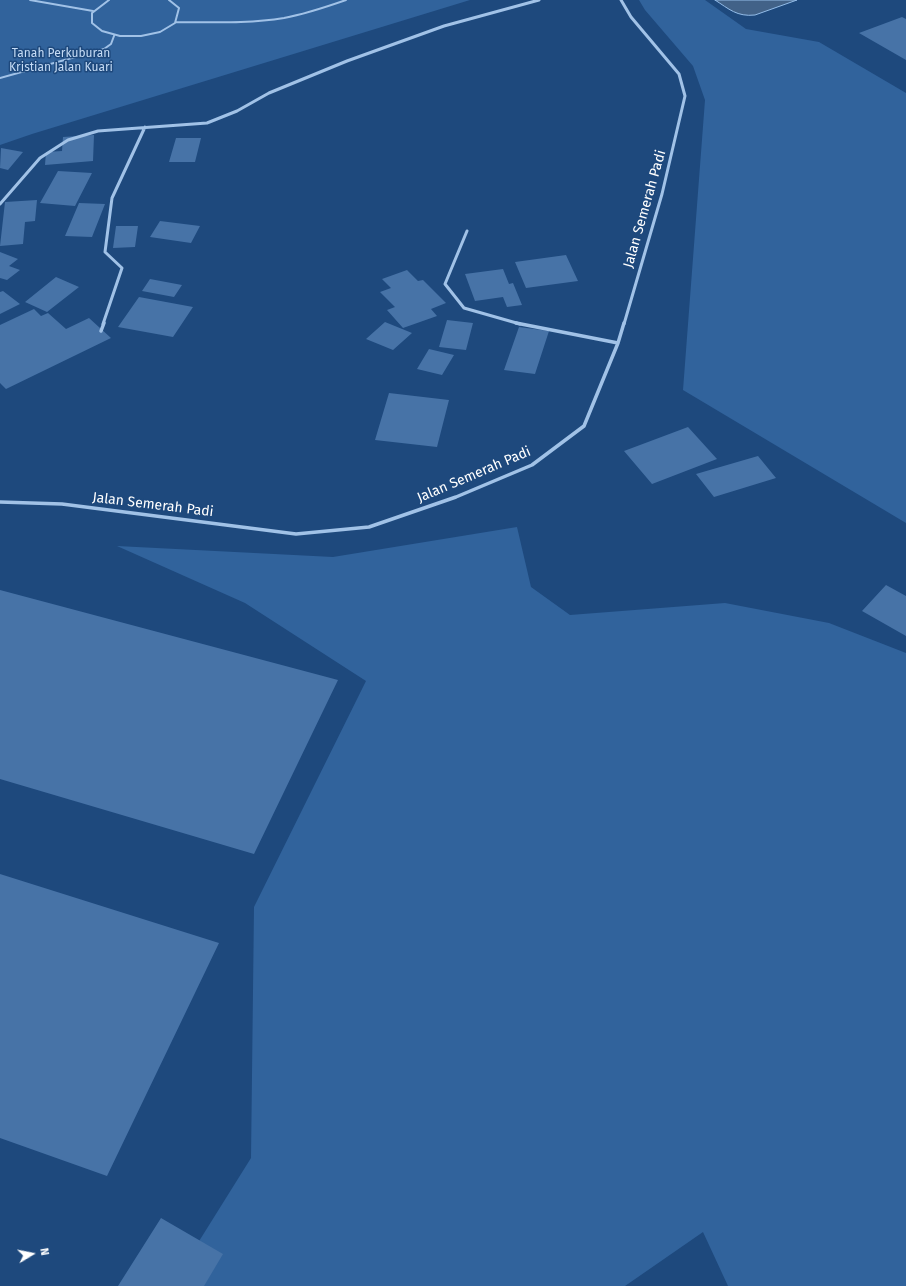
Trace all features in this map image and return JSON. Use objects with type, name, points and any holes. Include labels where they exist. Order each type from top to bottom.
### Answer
[{"type":"street","points":[[0,204],[40,158],[68,140],[98,131],[207,123],[237,111],[269,93],[347,61],[444,26],[539,0]]},
{"type":"street","name":"Jalan Semerah Padi","points":[[0,502],[62,504],[296,534],[369,527],[456,497],[532,465],[584,426],[618,343],[662,194],[685,96],[679,74],[631,17],[621,0]]},
{"type":"street","points":[[101,331],[122,268],[105,252],[112,198],[145,127]]},
{"type":"street","points":[[467,231],[445,284],[464,308],[521,324],[618,343]]},
{"type":"lane","points":[[30,0],[93,11]]},
{"type":"lane","points":[[109,0],[93,11],[91,19],[93,26],[101,32],[114,36],[131,37],[149,35],[165,30],[176,22],[180,15],[179,8],[169,0]]},
{"type":"lane","points":[[176,22],[238,22],[274,19],[308,13],[346,0]]},
{"type":"lane","points":[[0,78],[104,49],[110,44],[114,36]]},
{"type":"green space","name":"Tanah Perkuburan Kristian Jalan Kuari","points":[[0,0],[470,0],[0,145]]},
{"type":"green space","points":[[639,0],[705,0],[746,29],[819,42],[906,93],[906,523],[683,390],[705,100],[693,66],[645,10]]},
{"type":"green space","points":[[517,527],[531,587],[570,615],[725,603],[829,623],[906,653],[906,1286],[728,1286],[703,1232],[625,1286],[171,1286],[251,1158],[254,907],[366,681],[245,603],[117,546],[333,557]]},
{"type":"shaded area","points":[[715,0],[797,0],[755,15],[743,15],[734,12]]},
{"type":"building","points":[[902,17],[906,19],[906,60],[859,33]]},
{"type":"building","points":[[94,135],[93,161],[45,165],[46,152],[62,151],[63,137]]},
{"type":"building","points":[[176,138],[201,138],[195,162],[169,162]]},
{"type":"building","points":[[1,148],[23,152],[8,170],[0,168]]},
{"type":"building","points":[[58,171],[92,173],[75,206],[40,203]]},
{"type":"building","points":[[37,200],[35,221],[25,222],[23,244],[0,246],[5,202]]},
{"type":"building","points":[[79,203],[105,204],[92,237],[65,236]]},
{"type":"building","points":[[160,221],[200,226],[191,243],[150,237]]},
{"type":"building","points":[[116,226],[138,226],[135,247],[113,248]]},
{"type":"building","points":[[0,252],[18,259],[9,266],[20,270],[7,280],[0,278]]},
{"type":"building","points":[[566,255],[578,281],[526,288],[515,262]]},
{"type":"building","points":[[503,269],[509,284],[513,283],[522,305],[507,307],[503,297],[475,301],[465,274]]},
{"type":"building","points":[[407,270],[418,281],[423,280],[446,303],[431,309],[437,316],[403,328],[387,310],[395,307],[380,292],[391,288],[382,279]]},
{"type":"building","points":[[56,277],[79,287],[47,312],[25,302]]},
{"type":"building","points":[[150,279],[182,285],[174,297],[142,291]]},
{"type":"building","points":[[3,291],[20,304],[0,314],[0,292]]},
{"type":"building","points":[[139,297],[193,307],[173,337],[118,327]]},
{"type":"building","points":[[34,309],[41,316],[48,313],[66,329],[89,318],[111,338],[6,389],[0,383],[0,325]]},
{"type":"building","points":[[447,320],[473,323],[466,350],[439,347]]},
{"type":"building","points":[[385,322],[412,333],[393,350],[366,339]]},
{"type":"building","points":[[519,327],[549,331],[535,374],[504,370]]},
{"type":"building","points":[[429,349],[454,355],[442,375],[417,369]]},
{"type":"building","points":[[389,393],[449,400],[437,447],[375,440]]},
{"type":"building","points":[[688,427],[717,459],[652,484],[624,451]]},
{"type":"building","points":[[758,456],[776,478],[714,497],[696,474]]},
{"type":"building","points":[[886,585],[906,596],[906,636],[862,611]]},
{"type":"building","points":[[0,590],[338,680],[254,854],[0,779]]},
{"type":"building","points":[[0,874],[219,943],[107,1176],[0,1138]]},
{"type":"building","points":[[161,1218],[223,1254],[204,1286],[118,1286]]}]
